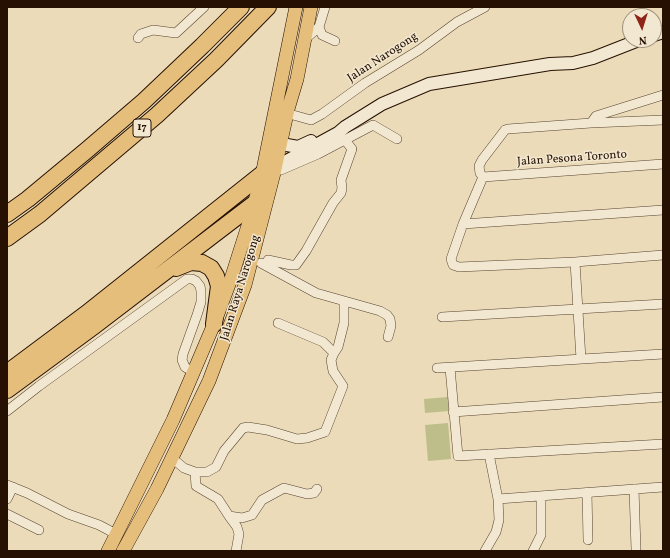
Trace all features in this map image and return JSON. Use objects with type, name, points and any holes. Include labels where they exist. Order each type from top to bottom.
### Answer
[{"type":"highway","name":"17","points":[[7,214],[28,199],[144,101],[202,46],[240,7]]},
{"type":"highway","name":"17","points":[[7,238],[40,214],[157,116],[216,60],[268,7]]},
{"type":"highway","points":[[7,374],[275,171]]},
{"type":"highway","points":[[7,390],[160,275],[260,204]]},
{"type":"highway","points":[[160,275],[191,262],[202,263],[210,268],[216,276],[219,286],[214,324]]},
{"type":"main road","name":"Jalan Raya Narogong","points":[[275,171],[296,7]]},
{"type":"main road","name":"Jalan Raya Narogong","points":[[108,551],[173,420],[214,324],[260,204],[275,171],[288,108],[297,79],[311,7]]},
{"type":"main road","points":[[245,285],[260,263],[269,218],[275,171],[286,145],[297,79]]},
{"type":"main road","name":"Jalan Raya Narogong","points":[[123,551],[172,458],[210,381],[245,285],[260,204]]},
{"type":"street","points":[[138,38],[141,34],[153,30],[176,33],[204,7]]},
{"type":"street","points":[[304,40],[319,27],[325,7]]},
{"type":"street","name":"Jalan Narogong","points":[[292,115],[311,120],[322,114],[365,84],[419,50],[457,22],[485,7]]},
{"type":"street","points":[[319,27],[322,35],[335,41]]},
{"type":"street","points":[[275,171],[327,140],[382,104],[429,84],[550,64],[573,63],[593,58],[622,47]]},
{"type":"street","points":[[591,123],[596,116],[663,95]]},
{"type":"street","points":[[663,120],[508,128],[502,133],[479,166],[480,173],[483,177],[463,224],[451,259],[454,265],[459,267],[575,262],[663,255]]},
{"type":"street","points":[[275,171],[318,154],[373,125],[398,139]]},
{"type":"street","points":[[286,145],[298,147],[335,128],[345,127]]},
{"type":"street","points":[[260,263],[268,260],[296,265],[306,251],[333,203],[341,193],[341,180],[352,149],[345,140]]},
{"type":"street","name":"Jalan Pesona Toronto","points":[[483,177],[663,164]]},
{"type":"street","points":[[463,224],[663,210]]},
{"type":"street","points":[[575,262],[581,359]]},
{"type":"street","points":[[260,263],[316,293],[380,311],[387,315],[390,319],[391,326],[388,337]]},
{"type":"street","points":[[7,411],[39,386],[187,279],[196,281],[200,286],[201,291],[201,302],[182,360],[185,367],[194,372]]},
{"type":"street","points":[[172,458],[184,468],[195,472],[207,472],[216,467],[224,451],[243,428],[248,427],[267,430],[297,439],[307,438],[325,432],[343,386],[333,372],[331,360],[338,347],[344,323],[344,301]]},
{"type":"street","points":[[442,317],[663,304]]},
{"type":"street","points":[[278,323],[323,342],[334,353]]},
{"type":"street","points":[[436,368],[663,354]]},
{"type":"street","points":[[450,368],[458,456],[663,444]]},
{"type":"street","points":[[453,412],[663,397]]},
{"type":"street","points":[[485,551],[498,526],[498,499],[490,454]]},
{"type":"street","points":[[195,472],[196,486],[218,499],[237,527],[239,534],[236,551]]},
{"type":"street","points":[[7,499],[10,486],[68,514],[99,525],[116,534]]},
{"type":"street","points":[[498,499],[663,487]]},
{"type":"street","points":[[229,516],[242,518],[252,515],[262,500],[284,488],[307,494],[314,493],[317,489]]},
{"type":"street","points":[[634,489],[636,549]]},
{"type":"street","points":[[587,492],[588,540]]},
{"type":"street","points":[[533,551],[541,535],[541,497]]},
{"type":"street","points":[[7,514],[39,530]]},
{"type":"green space","points":[[448,397],[449,411],[425,413],[424,399]]},
{"type":"green space","points":[[448,423],[451,459],[428,461],[425,425]]}]
